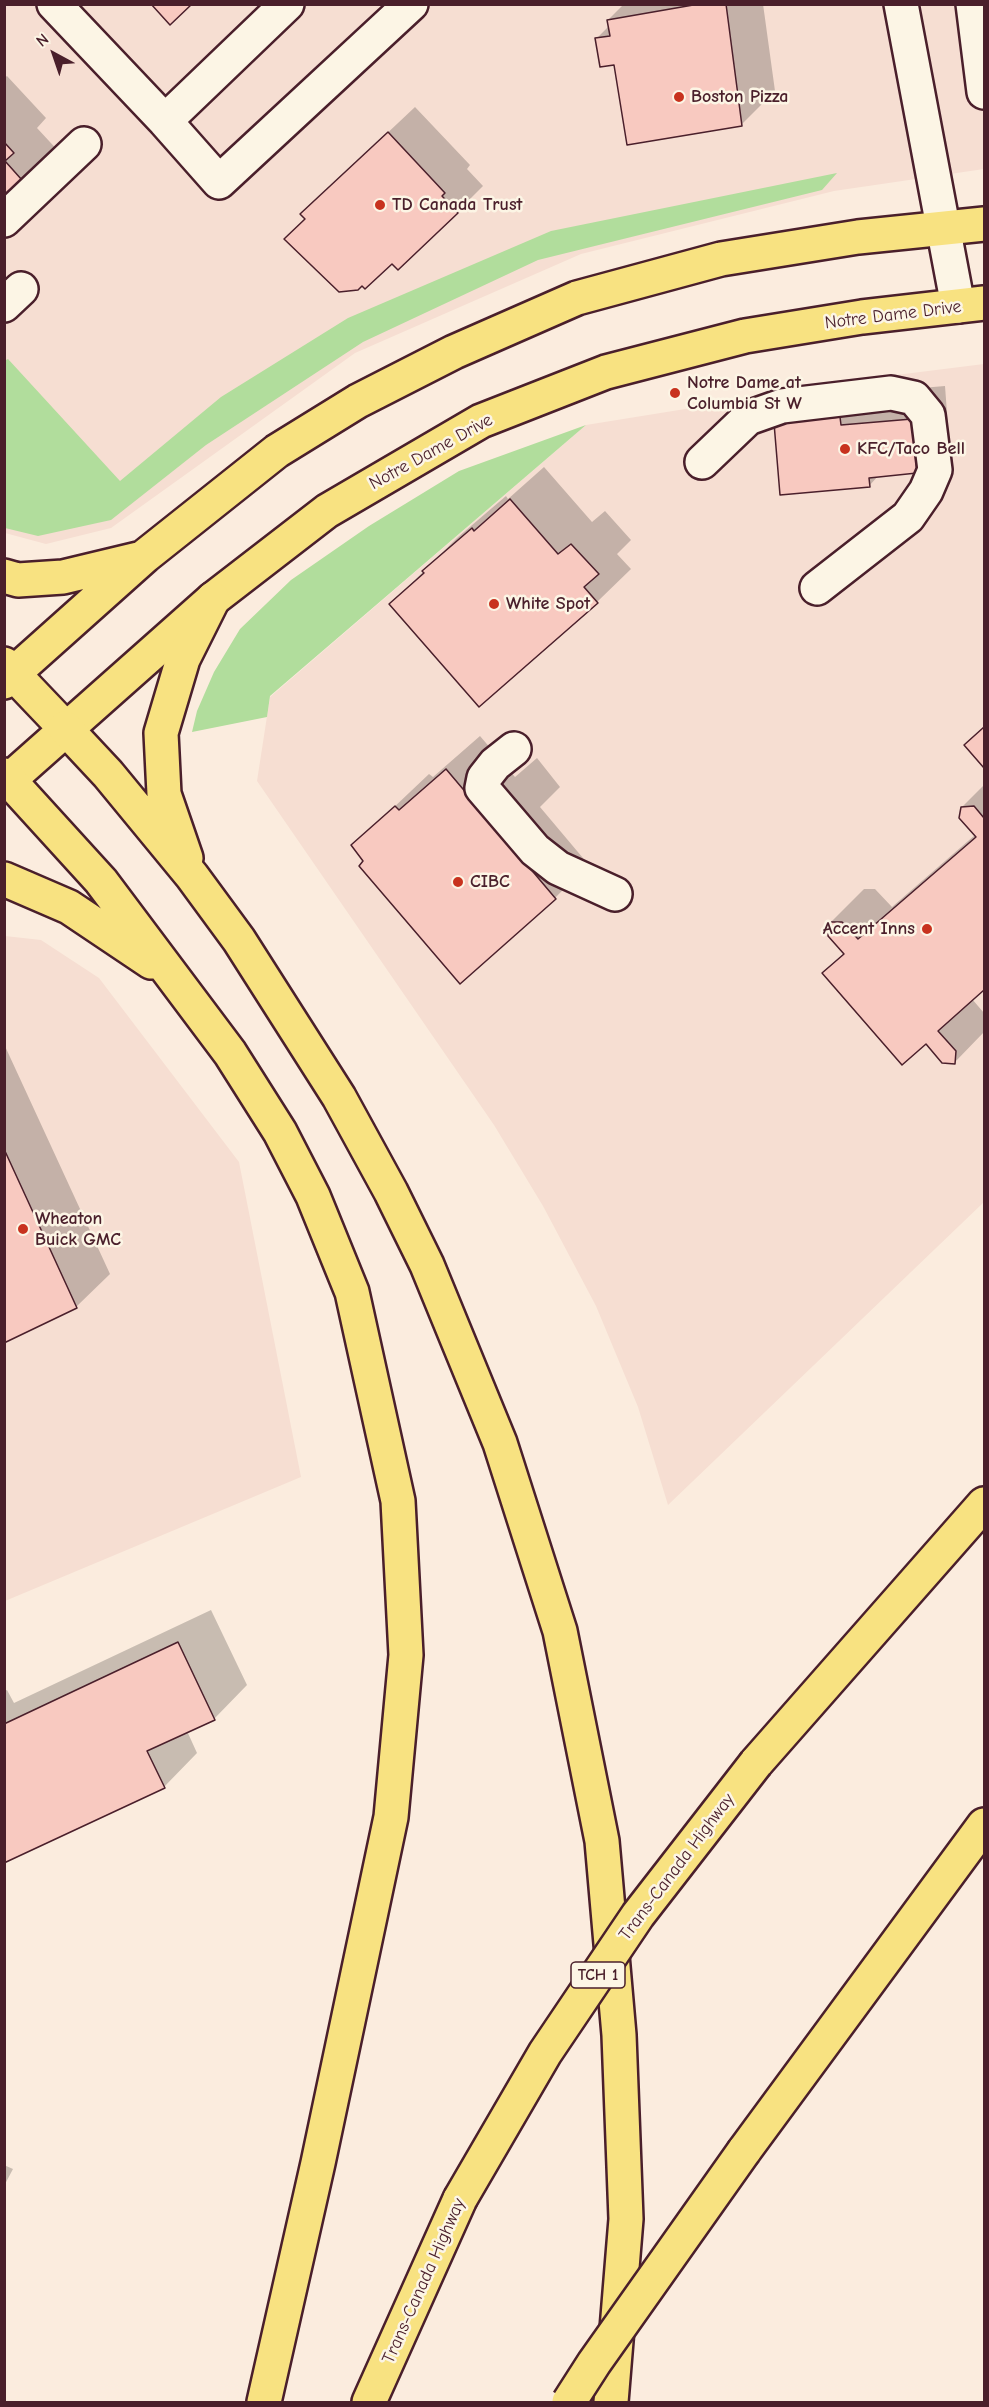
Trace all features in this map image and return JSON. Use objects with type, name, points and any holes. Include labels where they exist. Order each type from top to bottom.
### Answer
[{"type":"main road","points":[[611,2403],[626,2218],[620,2035],[602,1841],[560,1630],[500,1443],[427,1265],[392,1192],[339,1097],[288,1014],[239,940],[192,876],[108,774],[65,728],[8,673],[145,556],[277,451],[358,401],[454,352],[577,298],[722,259],[858,237],[984,224]]},
{"type":"main road","name":"Notre Dame Drive","points":[[6,779],[213,599],[327,511],[481,421],[606,372],[745,336],[862,317],[971,305]]},
{"type":"main road","points":[[4,576],[18,580],[63,577],[145,556]]},
{"type":"main road","points":[[192,876],[164,794],[161,733],[183,659],[213,599]]},
{"type":"main road","points":[[6,779],[101,881],[230,1053],[280,1132],[313,1197],[352,1292],[395,1490],[406,1654],[391,1817],[318,2163],[264,2403]]},
{"type":"main road","points":[[4,879],[69,908],[172,976]]},
{"type":"main road","name":"Trans-Canada Highway","points":[[369,2403],[460,2199],[545,2053],[625,1935],[756,1763],[984,1504]]},
{"type":"main road","points":[[569,2403],[594,2363],[744,2151],[984,1825]]},
{"type":"lane","points":[[54,4],[165,121],[219,182],[411,4]]},
{"type":"lane","points":[[165,121],[287,4]]},
{"type":"lane","points":[[901,4],[944,228],[971,305]]},
{"type":"lane","points":[[973,4],[984,92]]},
{"type":"lane","points":[[4,220],[84,144]]},
{"type":"lane","points":[[702,462],[748,418],[782,406],[891,393],[914,398],[928,415],[935,470],[926,491],[908,517],[817,588]]},
{"type":"lane","points":[[514,748],[495,764],[484,778],[482,788],[542,856],[558,868],[615,894]]},
{"type":"shaded area","points":[[5,5],[984,5],[984,169],[834,191],[581,254],[355,353],[111,528],[46,544],[5,533]]},
{"type":"shaded area","points":[[984,364],[984,1202],[668,1505],[638,1407],[596,1306],[543,1206],[494,1125],[257,781],[270,697],[586,425],[896,375]]},
{"type":"shaded area","points":[[5,936],[41,940],[99,978],[239,1162],[301,1477],[5,1601]]},
{"type":"green space","points":[[837,173],[822,190],[538,260],[363,342],[206,445],[111,520],[38,536],[5,528],[4,361],[8,359],[120,481],[221,397],[348,318],[551,231]]},
{"type":"green space","points":[[586,425],[270,696],[267,717],[192,732],[197,711],[214,672],[240,629],[291,580],[369,526],[459,471]]},
{"type":"building","points":[[151,4],[192,4],[170,25]]},
{"type":"building","name":"Boston Pizza","points":[[699,4],[726,4],[742,126],[627,145],[614,65],[600,67],[595,38],[610,36],[607,20]]},
{"type":"building","name":"TD Canada Trust","points":[[388,132],[445,193],[442,196],[458,213],[398,270],[392,264],[365,289],[362,286],[358,290],[339,292],[284,239],[305,219],[300,214]]},
{"type":"building","points":[[4,142],[14,153],[5,161],[30,189],[4,213]]},
{"type":"building","name":"KFC/Taco Bell","points":[[840,417],[841,425],[912,419],[917,473],[869,478],[870,487],[780,495],[774,423]]},
{"type":"building","name":"White Spot","points":[[510,499],[558,554],[571,544],[599,574],[584,587],[598,603],[479,707],[389,604],[424,573],[422,571],[472,528],[474,531]]},
{"type":"building","points":[[984,727],[984,768],[964,745]]},
{"type":"building","name":"CIBC","points":[[446,769],[556,899],[460,984],[359,866],[363,861],[351,845],[395,806],[399,810]]},
{"type":"building","name":"Accent Inns","points":[[974,806],[984,818],[984,990],[938,1031],[956,1051],[955,1064],[942,1063],[926,1044],[902,1065],[822,973],[844,954],[828,936],[829,922],[842,922],[858,939],[976,837],[959,818],[961,807]]},
{"type":"building","name":"Wheaton Buick GMC","points":[[4,1149],[77,1308],[4,1343]]},
{"type":"building","points":[[178,1642],[215,1720],[147,1751],[165,1788],[4,1863],[4,1724]]},
{"type":"place","name":"Boston Pizza","points":[[679,97]]},
{"type":"place","name":"TD Canada Trust","points":[[380,205]]},
{"type":"place","name":"Notre Dame at Columbia St W","points":[[675,393]]},
{"type":"place","name":"KFC/Taco Bell","points":[[845,449]]},
{"type":"place","name":"White Spot","points":[[494,604]]},
{"type":"place","name":"CIBC","points":[[458,882]]},
{"type":"place","name":"Accent Inns","points":[[927,929]]},
{"type":"place","name":"Wheaton Buick GMC","points":[[23,1229]]}]
